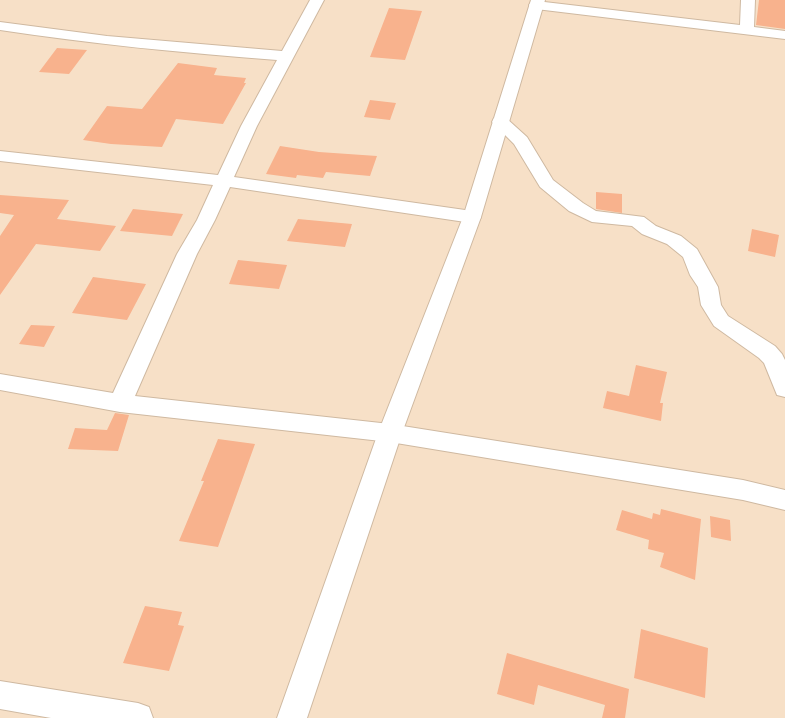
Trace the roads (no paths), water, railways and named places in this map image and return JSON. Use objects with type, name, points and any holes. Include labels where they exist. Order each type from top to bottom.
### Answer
[{"type":"main road","points":[[120,403],[187,254],[285,56],[317,0]]},
{"type":"main road","points":[[747,30],[748,0]]},
{"type":"main road","points":[[292,718],[390,433],[472,217],[537,3],[785,35]]},
{"type":"main road","points":[[0,26],[59,36],[162,47],[285,56]]},
{"type":"main road","points":[[500,122],[521,141],[546,183],[576,207],[592,216],[637,221],[649,230],[674,240],[690,253],[708,287],[710,305],[715,314],[721,322],[767,352],[774,360],[785,388]]},
{"type":"main road","points":[[0,156],[224,181],[472,217]]},
{"type":"main road","points":[[0,382],[120,403],[390,433],[743,490],[785,500]]},
{"type":"main road","points":[[0,695],[138,718]]}]
